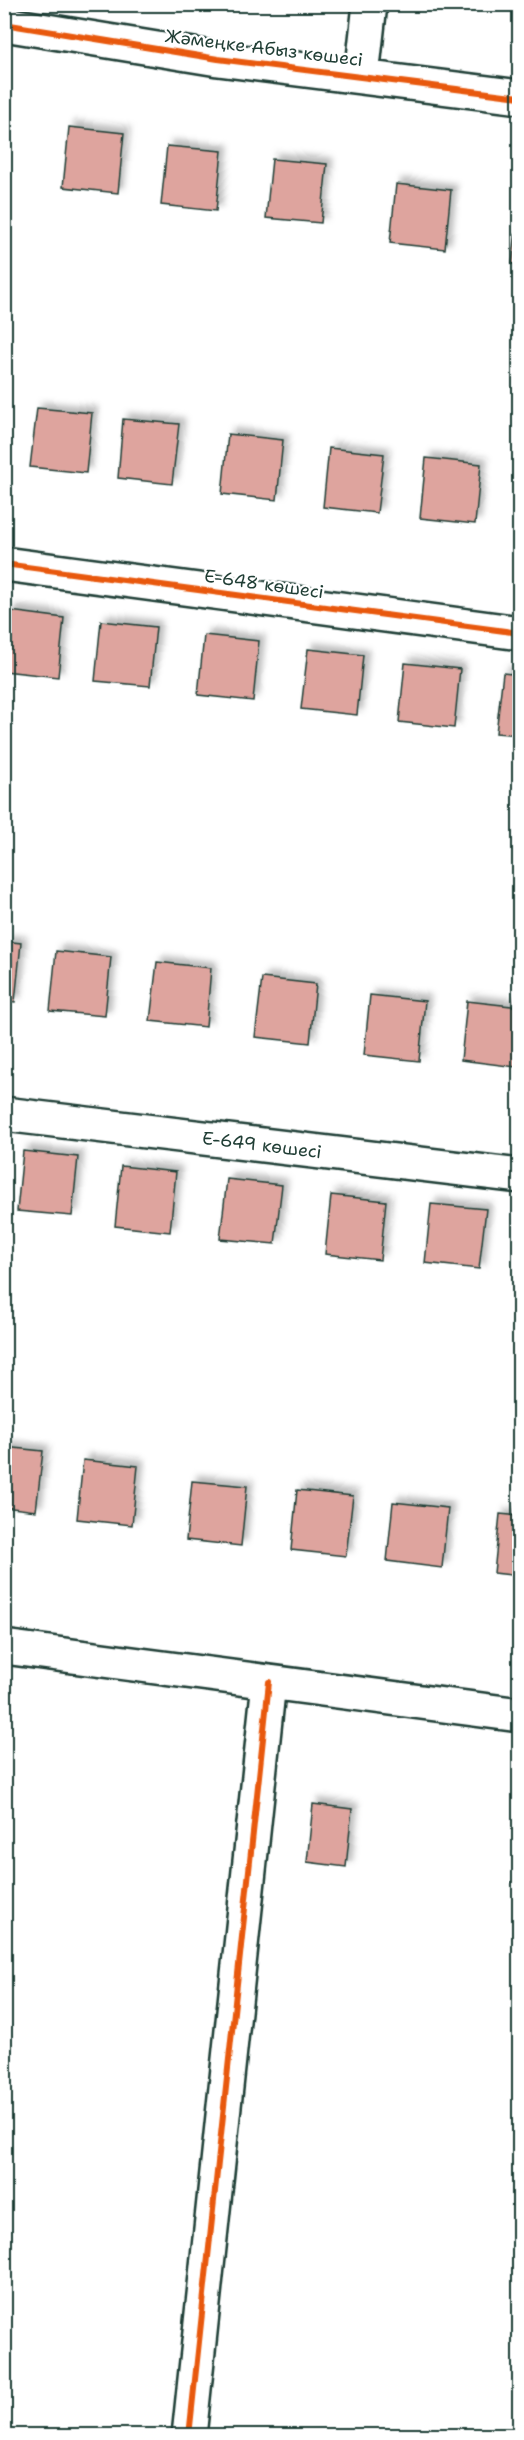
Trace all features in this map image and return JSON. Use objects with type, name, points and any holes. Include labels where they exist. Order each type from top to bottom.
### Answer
[{"type":"street","points":[[362,76],[370,4]]},
{"type":"street","name":"Жәмеңке Абыз көшесі","points":[[4,24],[218,59],[519,97]]},
{"type":"street","name":"Е-648 көшесі","points":[[4,564],[519,633]]},
{"type":"street","name":"Е-649 көшесі","points":[[4,1114],[519,1176]]},
{"type":"street","points":[[4,1647],[519,1715]]},
{"type":"street","points":[[189,2436],[269,1682]]},
{"type":"building","points":[[69,127],[124,133],[118,193],[63,187]]},
{"type":"building","points":[[167,146],[222,151],[216,211],[161,205]]},
{"type":"building","points":[[272,159],[327,164],[321,223],[266,218]]},
{"type":"building","points":[[396,184],[451,190],[445,249],[390,243]]},
{"type":"building","points":[[520,205],[520,265],[512,264]]},
{"type":"building","points":[[37,408],[92,413],[86,473],[30,467]]},
{"type":"building","points":[[123,419],[179,424],[172,484],[118,478]]},
{"type":"building","points":[[228,434],[283,440],[277,500],[222,494]]},
{"type":"building","points":[[329,448],[384,454],[377,513],[323,507]]},
{"type":"building","points":[[426,458],[481,464],[475,524],[420,518]]},
{"type":"building","points":[[10,611],[64,618],[58,677],[4,671]]},
{"type":"building","points":[[101,621],[156,627],[150,686],[95,681]]},
{"type":"building","points":[[204,635],[259,641],[253,701],[198,695]]},
{"type":"building","points":[[308,649],[363,655],[357,715],[301,709]]},
{"type":"building","points":[[405,663],[460,669],[454,728],[399,722]]},
{"type":"building","points":[[503,673],[520,675],[520,735],[496,733]]},
{"type":"building","points":[[4,941],[21,943],[15,1002],[4,1001]]},
{"type":"building","points":[[56,951],[111,957],[105,1016],[50,1011]]},
{"type":"building","points":[[157,962],[211,968],[206,1027],[150,1021]]},
{"type":"building","points":[[262,978],[316,984],[310,1043],[255,1037]]},
{"type":"building","points":[[370,995],[425,1001],[419,1061],[364,1055]]},
{"type":"building","points":[[467,1001],[520,1007],[516,1067],[461,1060]]},
{"type":"building","points":[[23,1151],[78,1157],[72,1216],[17,1211]]},
{"type":"building","points":[[121,1166],[176,1172],[170,1232],[115,1226]]},
{"type":"building","points":[[227,1179],[282,1185],[275,1244],[220,1239]]},
{"type":"building","points":[[331,1195],[386,1201],[380,1260],[325,1254]]},
{"type":"building","points":[[431,1204],[486,1209],[479,1269],[425,1263]]},
{"type":"building","points":[[4,1447],[43,1451],[36,1511],[4,1507]]},
{"type":"building","points":[[83,1460],[138,1466],[132,1525],[77,1519]]},
{"type":"building","points":[[192,1481],[247,1486],[241,1546],[186,1540]]},
{"type":"building","points":[[297,1490],[353,1496],[346,1556],[291,1550]]},
{"type":"building","points":[[393,1502],[448,1508],[442,1568],[387,1561]]},
{"type":"building","points":[[500,1514],[520,1516],[520,1576],[494,1573]]},
{"type":"building","points":[[313,1804],[352,1809],[346,1867],[307,1862]]},
{"type":"cycle path","points":[[4,24],[218,59],[520,97]]},
{"type":"cycle path","points":[[4,564],[520,633]]},
{"type":"cycle path","points":[[189,2436],[269,1682]]}]
